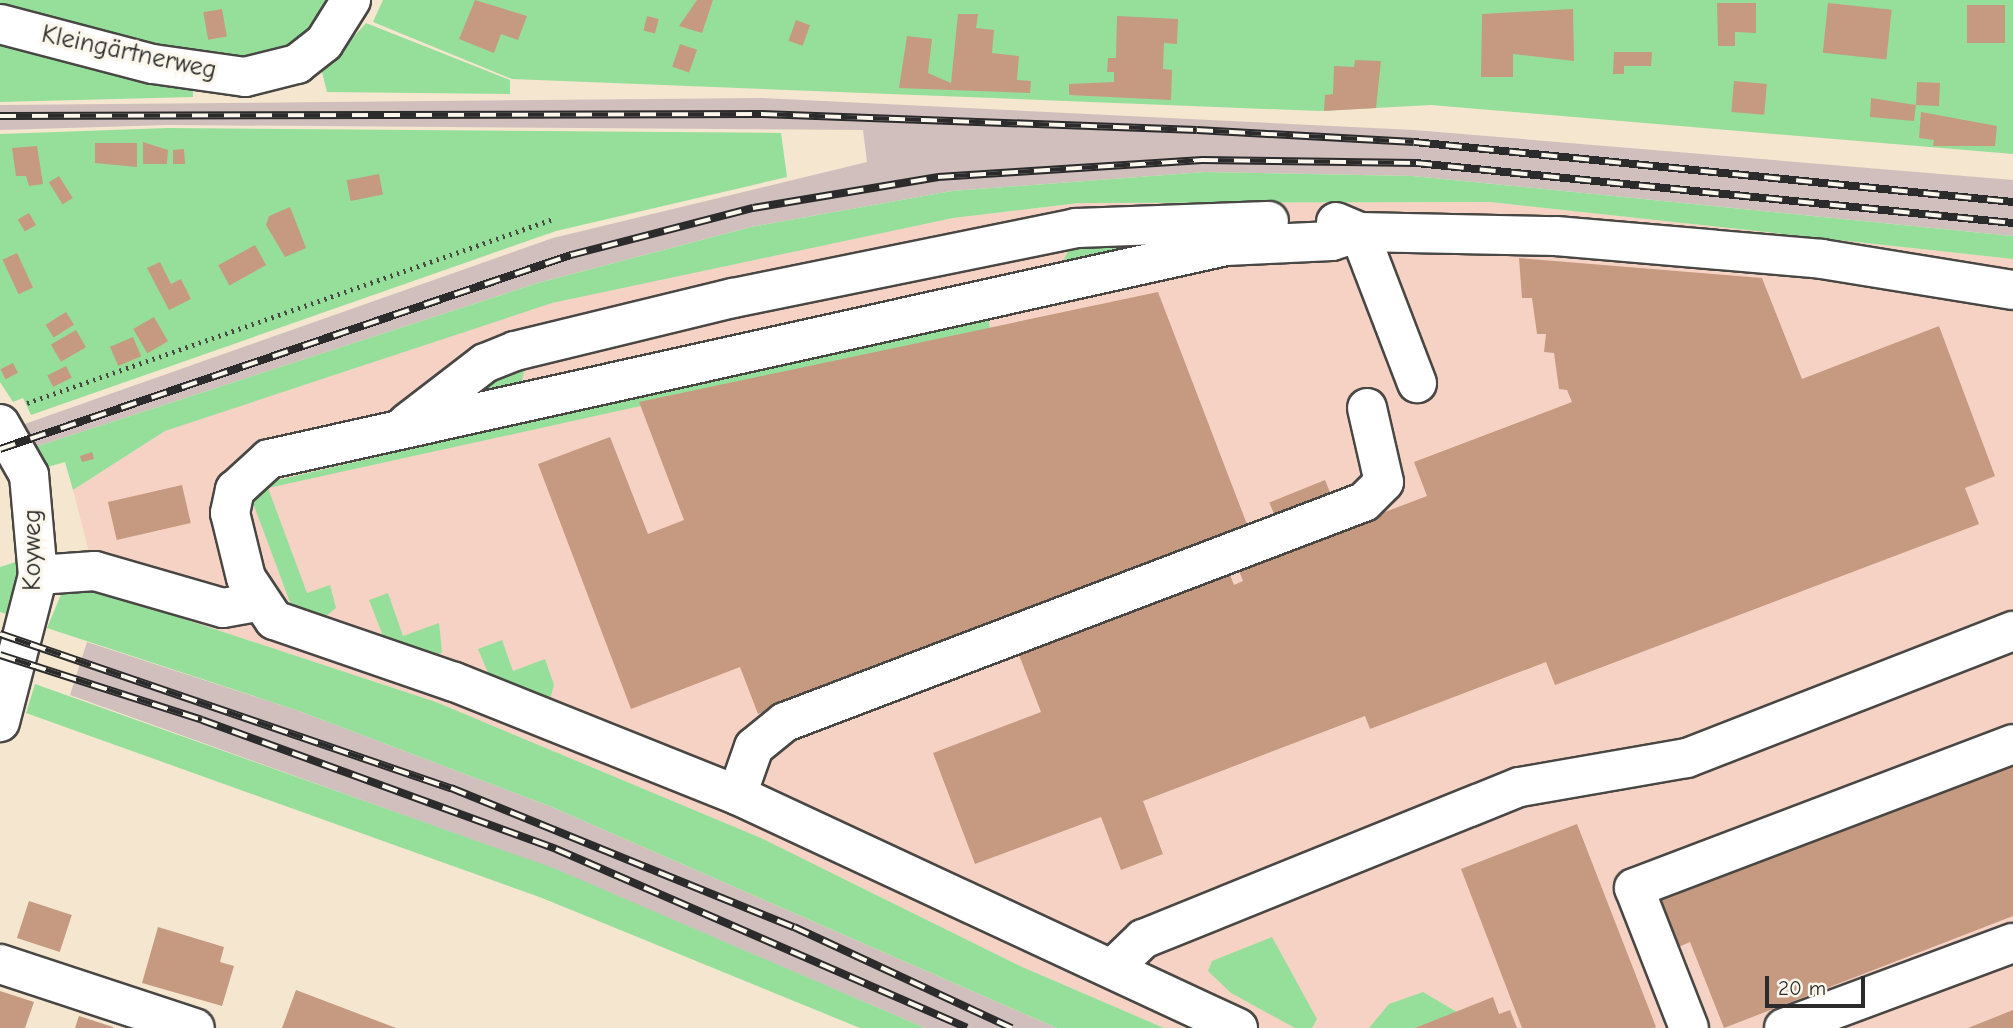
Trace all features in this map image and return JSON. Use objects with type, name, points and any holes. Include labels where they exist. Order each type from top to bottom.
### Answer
[{"type":"street","name":"Kleingärtnerweg","points":[[0,24],[153,64],[245,76],[297,64],[324,43],[351,0]]},
{"type":"street","points":[[383,436],[424,413],[485,363],[515,351],[967,246],[1143,222],[1333,221],[1359,232],[1417,383]]},
{"type":"street","points":[[1238,1028],[1114,968],[737,795],[454,682],[274,620],[256,602],[230,513],[243,479],[269,459],[383,436],[1226,246],[1332,241],[1359,232],[1556,236],[1822,259],[2013,290]]},
{"type":"street","points":[[737,795],[754,747],[785,722],[1364,502],[1384,482],[1367,408]]},
{"type":"street","name":"Koyweg","points":[[0,722],[38,575],[29,475],[6,416]]},
{"type":"street","points":[[38,575],[95,571],[223,608],[256,602]]},
{"type":"street","points":[[1114,968],[1143,939],[1167,928],[1520,788],[1687,758],[2013,631]]},
{"type":"street","points":[[1689,1028],[1634,888],[2013,744]]},
{"type":"street","points":[[1784,1028],[2013,943]]},
{"type":"street","points":[[0,964],[195,1028]]},
{"type":"path","points":[[6,416],[553,219]]},
{"type":"shaded area","points":[[762,98],[1414,130],[2013,180],[2013,236],[1413,176],[1205,172],[952,191],[751,227],[538,283],[32,448],[19,426],[553,238],[867,162],[863,130],[168,125],[0,130],[0,105]]},
{"type":"shaded area","points":[[1490,202],[2013,259],[2013,1028],[1164,1028],[1020,966],[761,838],[436,702],[99,591],[73,490],[165,431],[371,361],[552,303],[783,251],[953,218],[1079,203]]},
{"type":"shaded area","points":[[87,642],[299,711],[552,807],[1057,1028],[925,1028],[556,870],[70,695]]},
{"type":"green space","points":[[0,0],[337,0],[315,35],[261,68],[0,15]]},
{"type":"green space","points":[[383,0],[2013,0],[2013,154],[1431,105],[1319,111],[512,79],[373,22]]},
{"type":"green space","points":[[366,23],[510,80],[510,94],[327,92],[322,72]]},
{"type":"green space","points":[[0,44],[193,84],[193,97],[0,102]]},
{"type":"green space","points":[[168,128],[781,133],[787,177],[556,231],[31,415],[23,398],[13,402],[0,382],[0,134]]},
{"type":"green space","points":[[1205,172],[1413,176],[2013,236],[2013,259],[1490,202],[1079,203],[953,218],[552,303],[165,431],[73,490],[65,462],[44,468],[32,448],[538,283],[751,227],[952,191]]},
{"type":"green space","points":[[1244,231],[1062,263],[1076,237]]},
{"type":"green space","points":[[988,315],[990,329],[268,488],[307,593],[330,585],[336,608],[320,621],[294,613],[253,503],[269,482]]},
{"type":"green space","points":[[528,358],[520,387],[481,393],[497,375]]},
{"type":"green space","points":[[19,561],[19,585],[13,616],[0,612],[0,567]]},
{"type":"green space","points":[[99,591],[436,702],[761,838],[1020,966],[1164,1028],[1057,1028],[552,807],[299,711],[47,628],[62,592]]},
{"type":"green space","points":[[388,593],[403,636],[439,623],[442,652],[433,658],[387,646],[369,600]]},
{"type":"green space","points":[[502,640],[513,671],[545,659],[554,685],[550,699],[540,704],[491,680],[478,649]]},
{"type":"green space","points":[[35,684],[556,869],[925,1028],[860,1028],[542,898],[26,713]]},
{"type":"green space","points":[[1272,937],[1317,1019],[1312,1028],[1295,1028],[1231,993],[1208,971],[1212,961]]},
{"type":"green space","points":[[1423,992],[1457,1012],[1415,1028],[1369,1028],[1389,1004]]},
{"type":"building","points":[[475,0],[527,16],[518,40],[501,34],[494,53],[459,39]]},
{"type":"building","points":[[697,0],[713,0],[702,33],[679,26]]},
{"type":"building","points":[[1717,3],[1756,3],[1756,33],[1735,32],[1735,46],[1718,46]]},
{"type":"building","points":[[1828,3],[1892,10],[1886,59],[1823,53]]},
{"type":"building","points":[[1967,5],[2005,5],[2005,43],[1967,43]]},
{"type":"building","points":[[222,9],[227,37],[208,40],[203,12]]},
{"type":"building","points":[[1573,9],[1574,61],[1513,54],[1513,77],[1481,77],[1482,14]]},
{"type":"building","points":[[958,14],[978,14],[976,28],[994,30],[992,53],[1019,56],[1017,80],[1031,81],[1030,93],[899,88],[907,36],[932,39],[928,73],[951,83]]},
{"type":"building","points":[[647,16],[659,19],[655,33],[643,31]]},
{"type":"building","points":[[1117,16],[1178,19],[1177,44],[1164,43],[1163,69],[1172,70],[1171,100],[1069,95],[1069,84],[1114,82],[1114,72],[1107,72],[1108,58],[1116,58]]},
{"type":"building","points":[[796,20],[810,25],[803,46],[788,41]]},
{"type":"building","points":[[680,44],[697,50],[689,73],[672,67]]},
{"type":"building","points":[[1614,52],[1652,52],[1651,66],[1624,66],[1624,74],[1613,74]]},
{"type":"building","points":[[1355,60],[1381,61],[1376,108],[1324,111],[1325,95],[1333,94],[1334,66],[1354,67]]},
{"type":"building","points":[[1734,81],[1767,84],[1764,115],[1731,112]]},
{"type":"building","points":[[1917,82],[1940,83],[1939,106],[1916,105]]},
{"type":"building","points":[[1871,98],[1916,105],[1914,121],[1870,117]]},
{"type":"building","points":[[1921,112],[1997,126],[1995,146],[1933,146],[1934,140],[1919,138]]},
{"type":"building","points":[[143,142],[168,150],[167,164],[143,164]]},
{"type":"building","points":[[95,143],[137,143],[137,167],[95,163]]},
{"type":"building","points":[[37,146],[43,184],[29,186],[26,176],[16,176],[12,148]]},
{"type":"building","points":[[184,149],[185,164],[173,164],[173,150]]},
{"type":"building","points":[[379,174],[383,195],[351,201],[347,180]]},
{"type":"building","points":[[59,176],[73,198],[63,204],[49,182]]},
{"type":"building","points":[[290,207],[306,248],[285,257],[266,225],[269,216]]},
{"type":"building","points":[[29,213],[36,225],[25,232],[18,220]]},
{"type":"building","points":[[255,245],[266,265],[229,285],[218,265]]},
{"type":"building","points":[[17,253],[33,287],[19,294],[2,260]]},
{"type":"building","points":[[1519,258],[1762,278],[1802,379],[1939,326],[1995,476],[1965,488],[1979,524],[1555,685],[1546,662],[1370,729],[1365,716],[1143,801],[1163,854],[1121,870],[1101,817],[975,864],[933,753],[1041,712],[1012,637],[1223,557],[1234,585],[1243,581],[1238,568],[1427,496],[1414,462],[1572,402],[1567,390],[1559,389],[1554,353],[1544,352],[1546,334],[1537,334],[1532,298],[1522,298]]},
{"type":"building","points":[[160,262],[171,284],[181,279],[191,299],[169,310],[147,268]]},
{"type":"building","points":[[1158,292],[1248,527],[758,714],[740,667],[631,709],[538,464],[610,437],[648,534],[684,520],[639,402]]},
{"type":"building","points":[[66,312],[74,325],[54,337],[46,325]]},
{"type":"building","points":[[154,317],[168,341],[147,353],[133,329]]},
{"type":"building","points":[[76,330],[86,347],[61,362],[51,344]]},
{"type":"building","points":[[133,337],[141,356],[118,366],[110,347]]},
{"type":"building","points":[[13,363],[18,373],[6,379],[1,369]]},
{"type":"building","points":[[66,366],[72,378],[53,387],[47,376]]},
{"type":"building","points":[[92,452],[94,459],[82,462],[80,456]]},
{"type":"building","points":[[1325,480],[1331,495],[1275,517],[1269,502]]},
{"type":"building","points":[[182,485],[191,523],[117,540],[108,502]]},
{"type":"building","points":[[2013,755],[2013,916],[1724,1028],[1690,942],[1674,949],[1653,895]]},
{"type":"building","points":[[1577,824],[1656,1027],[1654,1028],[1522,1028],[1461,869]]},
{"type":"building","points":[[29,901],[72,915],[60,952],[17,938]]},
{"type":"building","points":[[158,927],[224,947],[220,962],[234,966],[222,1006],[142,983]]},
{"type":"building","points":[[296,990],[396,1028],[282,1028]]},
{"type":"building","points":[[0,991],[34,1002],[25,1028],[0,1028]]},
{"type":"building","points":[[1493,997],[1499,1014],[1510,1010],[1517,1028],[1415,1028]]},
{"type":"building","points":[[2013,1010],[2013,1028],[1968,1028]]},
{"type":"building","points":[[79,1016],[113,1027],[113,1028],[75,1028]]},
{"type":"railway","points":[[0,116],[761,114],[1197,130],[1414,142],[2013,202]]},
{"type":"railway","points":[[0,449],[571,255],[753,208],[938,177],[1202,160],[1416,163],[2013,223]]},
{"type":"railway","points":[[0,634],[451,788],[794,927],[1012,1028]]},
{"type":"railway","points":[[0,655],[202,720],[556,849],[967,1028]]}]
